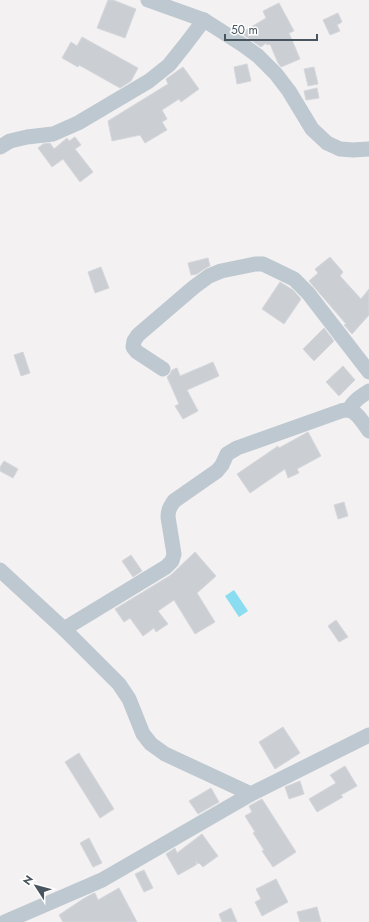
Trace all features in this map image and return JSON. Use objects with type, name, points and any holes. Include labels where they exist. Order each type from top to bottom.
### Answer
[{"type":"street","points":[[148,0],[204,20],[258,56],[276,74],[289,91],[312,129],[327,143],[340,149],[369,149]]},
{"type":"street","points":[[0,147],[10,140],[53,134],[78,123],[149,81],[168,64],[204,20]]},
{"type":"street","points":[[163,369],[137,352],[133,347],[134,341],[138,334],[209,276],[221,271],[255,264],[263,264],[294,280],[302,286],[369,372]]},
{"type":"street","points":[[349,410],[355,400],[369,391]]},
{"type":"street","points":[[64,629],[166,567],[172,561],[174,554],[168,517],[170,507],[174,502],[217,471],[229,452],[341,411],[349,410],[355,413],[369,430]]},
{"type":"street","points":[[0,570],[64,629],[119,684],[129,699],[144,734],[151,744],[165,754],[251,794]]},
{"type":"street","points":[[5,922],[102,880],[251,794],[369,735]]},
{"type":"water","points":[[234,590],[248,611],[239,617],[225,596]]},
{"type":"building","points":[[108,0],[113,0],[136,9],[125,38],[97,28]]},
{"type":"building","points":[[279,3],[294,31],[289,33],[300,59],[281,67],[270,44],[267,45],[266,43],[261,47],[245,36],[243,32],[266,18],[263,11]]},
{"type":"building","points":[[338,13],[342,22],[337,25],[340,31],[330,35],[323,20]]},
{"type":"building","points":[[82,37],[138,68],[131,81],[120,88],[79,65],[78,67],[62,58],[71,42],[77,46]]},
{"type":"building","points":[[247,64],[251,81],[237,84],[234,67]]},
{"type":"building","points":[[183,67],[199,89],[181,102],[179,99],[162,110],[167,119],[162,122],[167,130],[145,143],[140,135],[112,141],[108,121],[168,84],[166,79]]},
{"type":"building","points":[[314,67],[318,84],[308,86],[304,69]]},
{"type":"building","points":[[317,88],[319,98],[306,100],[304,91]]},
{"type":"building","points":[[75,137],[81,145],[75,149],[93,172],[80,182],[63,159],[52,167],[38,148],[43,144],[50,143],[54,149],[67,138],[69,141]]},
{"type":"building","points":[[330,257],[343,272],[340,276],[361,299],[369,289],[369,315],[352,334],[344,325],[346,324],[309,281],[318,273],[315,269]]},
{"type":"building","points":[[208,258],[210,266],[197,274],[191,275],[188,263]]},
{"type":"building","points":[[101,267],[109,288],[95,293],[88,272]]},
{"type":"building","points":[[280,282],[293,290],[301,299],[284,324],[262,309]]},
{"type":"building","points":[[324,328],[334,341],[314,361],[303,349]]},
{"type":"building","points":[[23,352],[30,373],[21,376],[14,355]]},
{"type":"building","points":[[213,362],[219,376],[187,390],[198,411],[183,419],[175,406],[179,404],[167,377],[172,370],[177,368],[180,376]]},
{"type":"building","points":[[343,366],[355,380],[339,396],[326,382]]},
{"type":"building","points":[[308,432],[321,456],[297,469],[299,473],[288,478],[285,469],[250,493],[237,474],[278,446],[279,448]]},
{"type":"building","points":[[4,461],[18,469],[13,478],[0,471],[0,467]]},
{"type":"building","points":[[344,502],[348,516],[338,519],[334,505]]},
{"type":"building","points":[[195,552],[216,576],[197,593],[215,622],[195,634],[174,600],[158,611],[168,624],[156,632],[154,628],[143,636],[130,618],[124,622],[115,609],[171,575]]},
{"type":"building","points":[[131,555],[142,571],[133,577],[122,561]]},
{"type":"building","points":[[336,620],[348,637],[339,642],[328,626]]},
{"type":"building","points":[[283,727],[300,753],[275,769],[259,742]]},
{"type":"building","points":[[79,753],[114,809],[100,818],[65,762]]},
{"type":"building","points":[[345,766],[357,786],[341,795],[343,797],[317,812],[309,799],[336,783],[330,775]]},
{"type":"building","points":[[300,781],[304,794],[289,799],[285,787]]},
{"type":"building","points":[[211,788],[219,802],[198,814],[189,801]]},
{"type":"building","points":[[262,799],[296,852],[273,867],[262,851],[264,850],[253,833],[255,832],[245,816],[252,812],[249,806]]},
{"type":"building","points":[[202,834],[218,856],[203,867],[199,863],[197,864],[196,861],[196,865],[178,875],[166,854],[175,848],[177,853]]},
{"type":"building","points":[[89,838],[102,863],[93,867],[80,843]]},
{"type":"building","points":[[144,870],[153,888],[144,892],[135,874]]},
{"type":"building","points":[[276,879],[288,902],[262,916],[255,902],[261,899],[256,889]]},
{"type":"building","points":[[119,888],[137,922],[63,922],[59,915],[92,894],[95,893],[98,900]]},
{"type":"building","points":[[317,907],[321,922],[300,922],[297,912]]},
{"type":"building","points":[[231,908],[237,922],[222,922],[219,914]]}]
